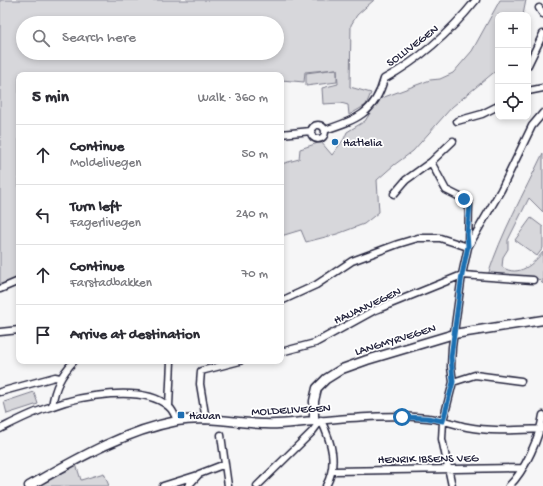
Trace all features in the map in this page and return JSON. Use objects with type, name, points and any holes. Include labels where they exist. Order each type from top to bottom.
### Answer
[{"type":"main road","name":"LANGMYRVEGEN","points":[[318,421],[316,392],[319,385],[330,376],[367,360],[454,334],[543,320]]},
{"type":"main road","name":"MOLDELIVEGEN","points":[[29,486],[96,449],[148,429],[177,421],[206,420],[267,425],[318,421]]},
{"type":"street","name":"SOLLIVEGEN","points":[[325,130],[347,123],[368,110],[374,104],[381,90],[384,79],[398,71],[440,38],[476,0]]},
{"type":"street","points":[[539,8],[543,14]]},
{"type":"street","points":[[531,59],[543,34]]},
{"type":"street","points":[[531,90],[543,88]]},
{"type":"street","points":[[457,121],[482,114],[495,108]]},
{"type":"street","points":[[468,246],[502,190],[532,126],[543,113]]},
{"type":"street","name":"SOLLIVEGEN","points":[[311,132],[314,126],[317,125],[323,127],[325,130]]},
{"type":"street","name":"SOLLIVEGEN","points":[[311,132],[313,137],[319,139],[324,135],[325,130]]},
{"type":"street","name":"SOLLIVEGEN","points":[[284,134],[311,132]]},
{"type":"street","points":[[394,194],[406,180],[431,162],[453,141]]},
{"type":"street","points":[[431,162],[446,190],[469,203],[467,234],[468,246],[462,275],[451,363],[453,382],[443,421],[442,439],[452,486]]},
{"type":"street","points":[[284,300],[316,285],[352,260],[418,238],[440,238],[468,246]]},
{"type":"street","points":[[462,275],[533,280]]},
{"type":"street","name":"HAUANVEGEN","points":[[284,351],[315,343],[373,312],[462,275]]},
{"type":"street","points":[[0,289],[16,282]]},
{"type":"street","points":[[0,332],[16,330]]},
{"type":"street","points":[[52,406],[54,389],[60,378],[72,364]]},
{"type":"street","points":[[169,406],[172,364]]},
{"type":"street","points":[[206,420],[199,376],[201,371],[228,364]]},
{"type":"street","points":[[453,382],[472,375],[521,381]]},
{"type":"street","points":[[0,392],[55,377],[60,378]]},
{"type":"street","points":[[0,430],[52,406],[92,396],[137,394],[160,400],[169,406],[174,412],[177,421]]},
{"type":"street","points":[[509,486],[522,468],[542,429],[543,415]]},
{"type":"street","name":"MOLDELIVEGEN","points":[[318,421],[350,417],[402,417],[427,418],[488,430],[508,431],[542,429]]},
{"type":"street","points":[[318,421],[330,442],[334,471],[326,486]]},
{"type":"street","points":[[257,486],[312,432],[318,421]]},
{"type":"street","points":[[221,436],[228,486]]},
{"type":"street","points":[[163,486],[225,464]]},
{"type":"street","name":"HENRIK IBSENS VEG","points":[[334,471],[522,468]]},
{"type":"street","points":[[188,486],[199,474]]},
{"type":"shaded area","points":[[0,0],[374,0],[357,15],[351,25],[350,87],[371,93],[366,105],[349,115],[348,105],[341,103],[323,104],[322,88],[338,84],[337,69],[337,82],[306,86],[306,73],[336,69],[305,72],[304,82],[284,80],[284,72],[16,72],[16,281],[0,287]]},
{"type":"shaded area","points":[[500,0],[526,0],[524,12],[495,12],[495,71],[452,107],[413,151],[377,180],[379,212],[364,224],[337,234],[306,242],[301,230],[284,235],[284,163],[299,159],[300,149],[321,142],[332,155],[344,139],[347,132],[365,121],[379,99],[430,80],[440,79],[453,73],[472,51]]},
{"type":"shaded area","points":[[543,153],[543,212],[529,198],[508,240],[508,249],[503,257],[502,267],[514,271],[520,270],[530,265],[543,252],[543,284],[538,279],[488,275],[506,229]]},
{"type":"shaded area","points":[[531,218],[543,227],[543,248],[537,256],[515,240]]},
{"type":"shaded area","points":[[34,392],[38,404],[7,414],[4,402]]},
{"type":"shaded area","points":[[75,461],[81,480],[104,473],[109,486],[35,486]]},
{"type":"place","name":"Hatlelia","points":[[335,142]]},
{"type":"place","name":"Hauan","points":[[181,415]]},
{"type":"route","points":[[402,417],[427,418],[443,421],[453,382],[451,366],[452,347],[457,320],[462,275],[468,246],[467,234],[470,206],[464,199]]}]
